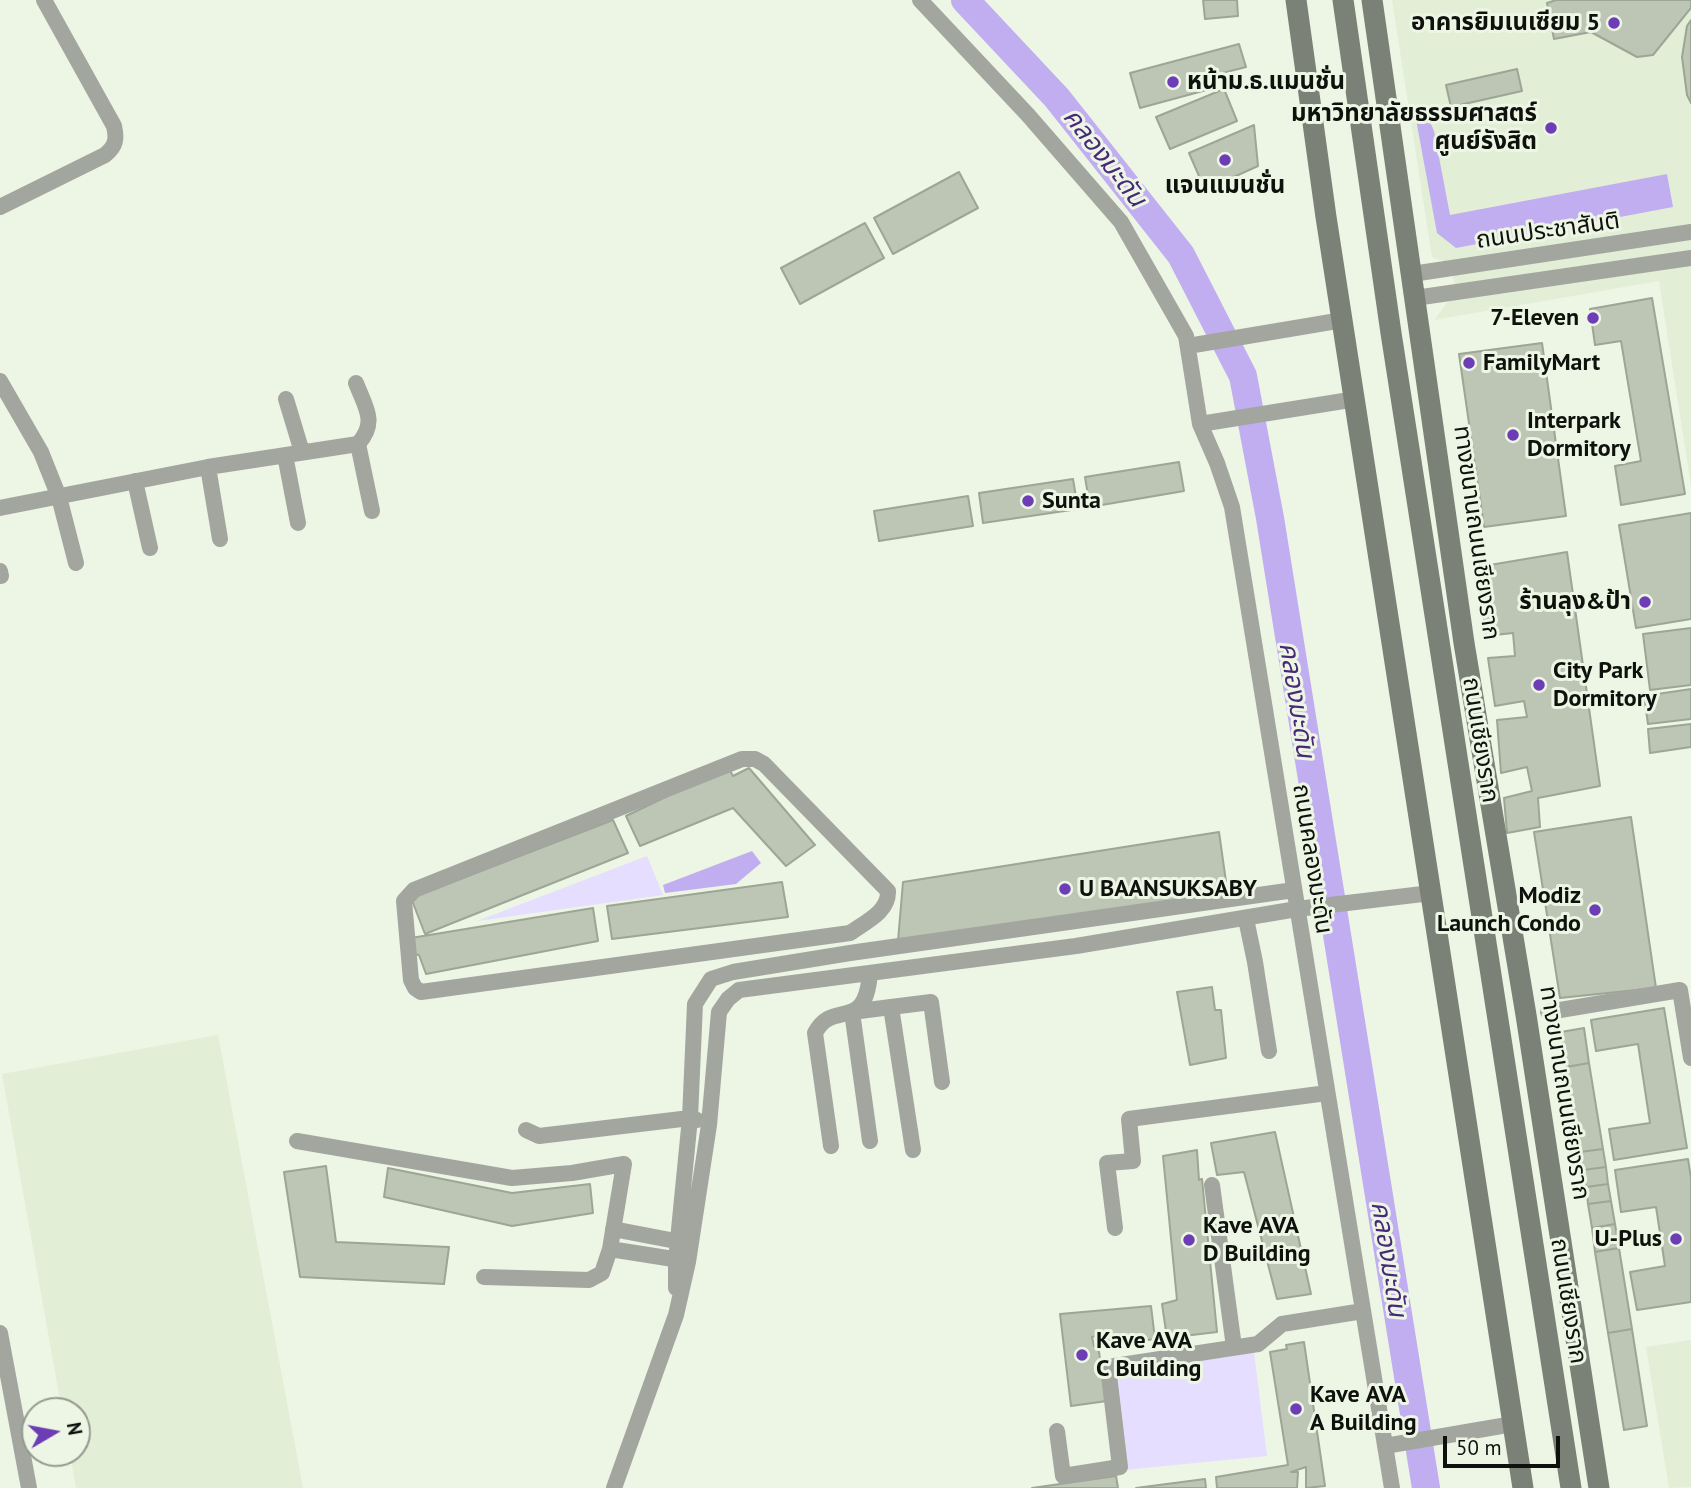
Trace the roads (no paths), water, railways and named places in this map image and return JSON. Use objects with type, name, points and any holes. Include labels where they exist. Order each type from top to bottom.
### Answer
[{"type":"main road","points":[[1296,0],[1523,1488]]},
{"type":"main road","name":"ถนนเชียงราก","points":[[1343,0],[1467,829],[1570,1488]]},
{"type":"main road","name":"ทางขนานถนนเชียงราก","points":[[1372,0],[1464,643],[1522,989],[1599,1488]]},
{"type":"main road","points":[[1464,643],[1467,829]]},
{"type":"street","points":[[0,207],[105,155],[112,149],[116,138],[114,126],[44,0]]},
{"type":"street","name":"ถนนคลองมะดัน","points":[[920,0],[1028,114],[1121,222],[1186,336],[1196,345],[1205,423],[1232,507],[1294,890],[1303,909],[1327,1093],[1363,1311],[1390,1445],[1392,1488]]},
{"type":"street","name":"ถนนประชาสันติ","points":[[1412,274],[1691,232]]},
{"type":"street","name":"ถนนประชาสันติ","points":[[1415,298],[1691,258]]},
{"type":"street","points":[[1196,345],[1343,320]]},
{"type":"street","points":[[0,381],[41,452],[60,498],[76,563]]},
{"type":"street","points":[[0,508],[208,467],[358,444],[367,434],[370,421],[356,383]]},
{"type":"street","points":[[286,399],[302,452]]},
{"type":"street","points":[[1205,423],[1356,399]]},
{"type":"street","points":[[358,444],[372,511]]},
{"type":"street","points":[[285,455],[298,523]]},
{"type":"street","points":[[208,467],[220,539]]},
{"type":"street","points":[[135,481],[150,548]]},
{"type":"street","points":[[742,759],[755,759],[764,764],[888,891],[886,907],[850,933],[421,992],[411,980],[404,901],[414,890],[742,759]]},
{"type":"street","points":[[614,1488],[676,1315],[684,1242],[695,1004],[711,979],[733,972],[850,953],[1294,890]]},
{"type":"street","points":[[684,1242],[709,1125],[719,1012],[739,990],[1076,946],[1303,909],[1432,892]]},
{"type":"street","points":[[1246,919],[1269,1051]]},
{"type":"street","points":[[850,933],[852,974]]},
{"type":"street","points":[[733,972],[739,990]]},
{"type":"street","points":[[852,1012],[861,1006],[865,999],[870,973]]},
{"type":"street","points":[[1548,1012],[1679,990],[1691,1058]]},
{"type":"street","points":[[831,1146],[815,1033],[820,1023],[826,1019],[852,1012],[931,1002],[942,1082]]},
{"type":"street","points":[[695,1004],[719,1012]]},
{"type":"street","points":[[891,1007],[912,1150]]},
{"type":"street","points":[[852,1012],[870,1140]]},
{"type":"street","points":[[1115,1228],[1107,1163],[1133,1161],[1129,1119],[1327,1093]]},
{"type":"street","points":[[526,1130],[539,1136],[690,1118],[709,1125]]},
{"type":"street","points":[[297,1141],[512,1178],[572,1173],[624,1164],[610,1249],[602,1273],[589,1280],[484,1277]]},
{"type":"street","points":[[1212,1185],[1234,1348]]},
{"type":"street","points":[[613,1229],[684,1242]]},
{"type":"street","points":[[610,1249],[682,1261]]},
{"type":"street","points":[[1057,1431],[1063,1476],[1120,1467],[1108,1367],[1263,1342],[1282,1324],[1363,1311]]},
{"type":"street","points":[[0,1333],[29,1488]]},
{"type":"street","points":[[1390,1445],[1513,1424]]},
{"type":"waterway","name":"คลองมะดัน","points":[[965,0],[1057,98],[1181,255],[1243,376],[1270,518],[1426,1488]]},
{"type":"place","name":"อาคารยิมเนเซียม 5","points":[[1614,23]]},
{"type":"place","name":"หน้าม.ธ.แมนชั่น","points":[[1173,82]]},
{"type":"place","name":"มหาวิทยาลัยธรรมศาสตร์ ศูนย์รังสิต","points":[[1551,128]]},
{"type":"place","name":"แจนแมนชั่น","points":[[1225,160]]},
{"type":"place","name":"7-Eleven","points":[[1593,318]]},
{"type":"place","name":"FamilyMart","points":[[1469,363]]},
{"type":"place","name":"Interpark Dormitory","points":[[1513,435]]},
{"type":"place","name":"Sunta","points":[[1028,501]]},
{"type":"place","name":"ร้านลุง&ป้า","points":[[1645,602]]},
{"type":"place","name":"City Park Dormitory","points":[[1539,685]]},
{"type":"place","name":"U BAANSUKSABY","points":[[1065,889]]},
{"type":"place","name":"Modiz Launch Condo","points":[[1595,910]]},
{"type":"place","name":"U-Plus","points":[[1676,1239]]},
{"type":"place","name":"Kave AVA D Building","points":[[1189,1240]]},
{"type":"place","name":"Kave AVA C Building","points":[[1082,1355]]},
{"type":"place","name":"Kave AVA A Building","points":[[1296,1409]]}]
